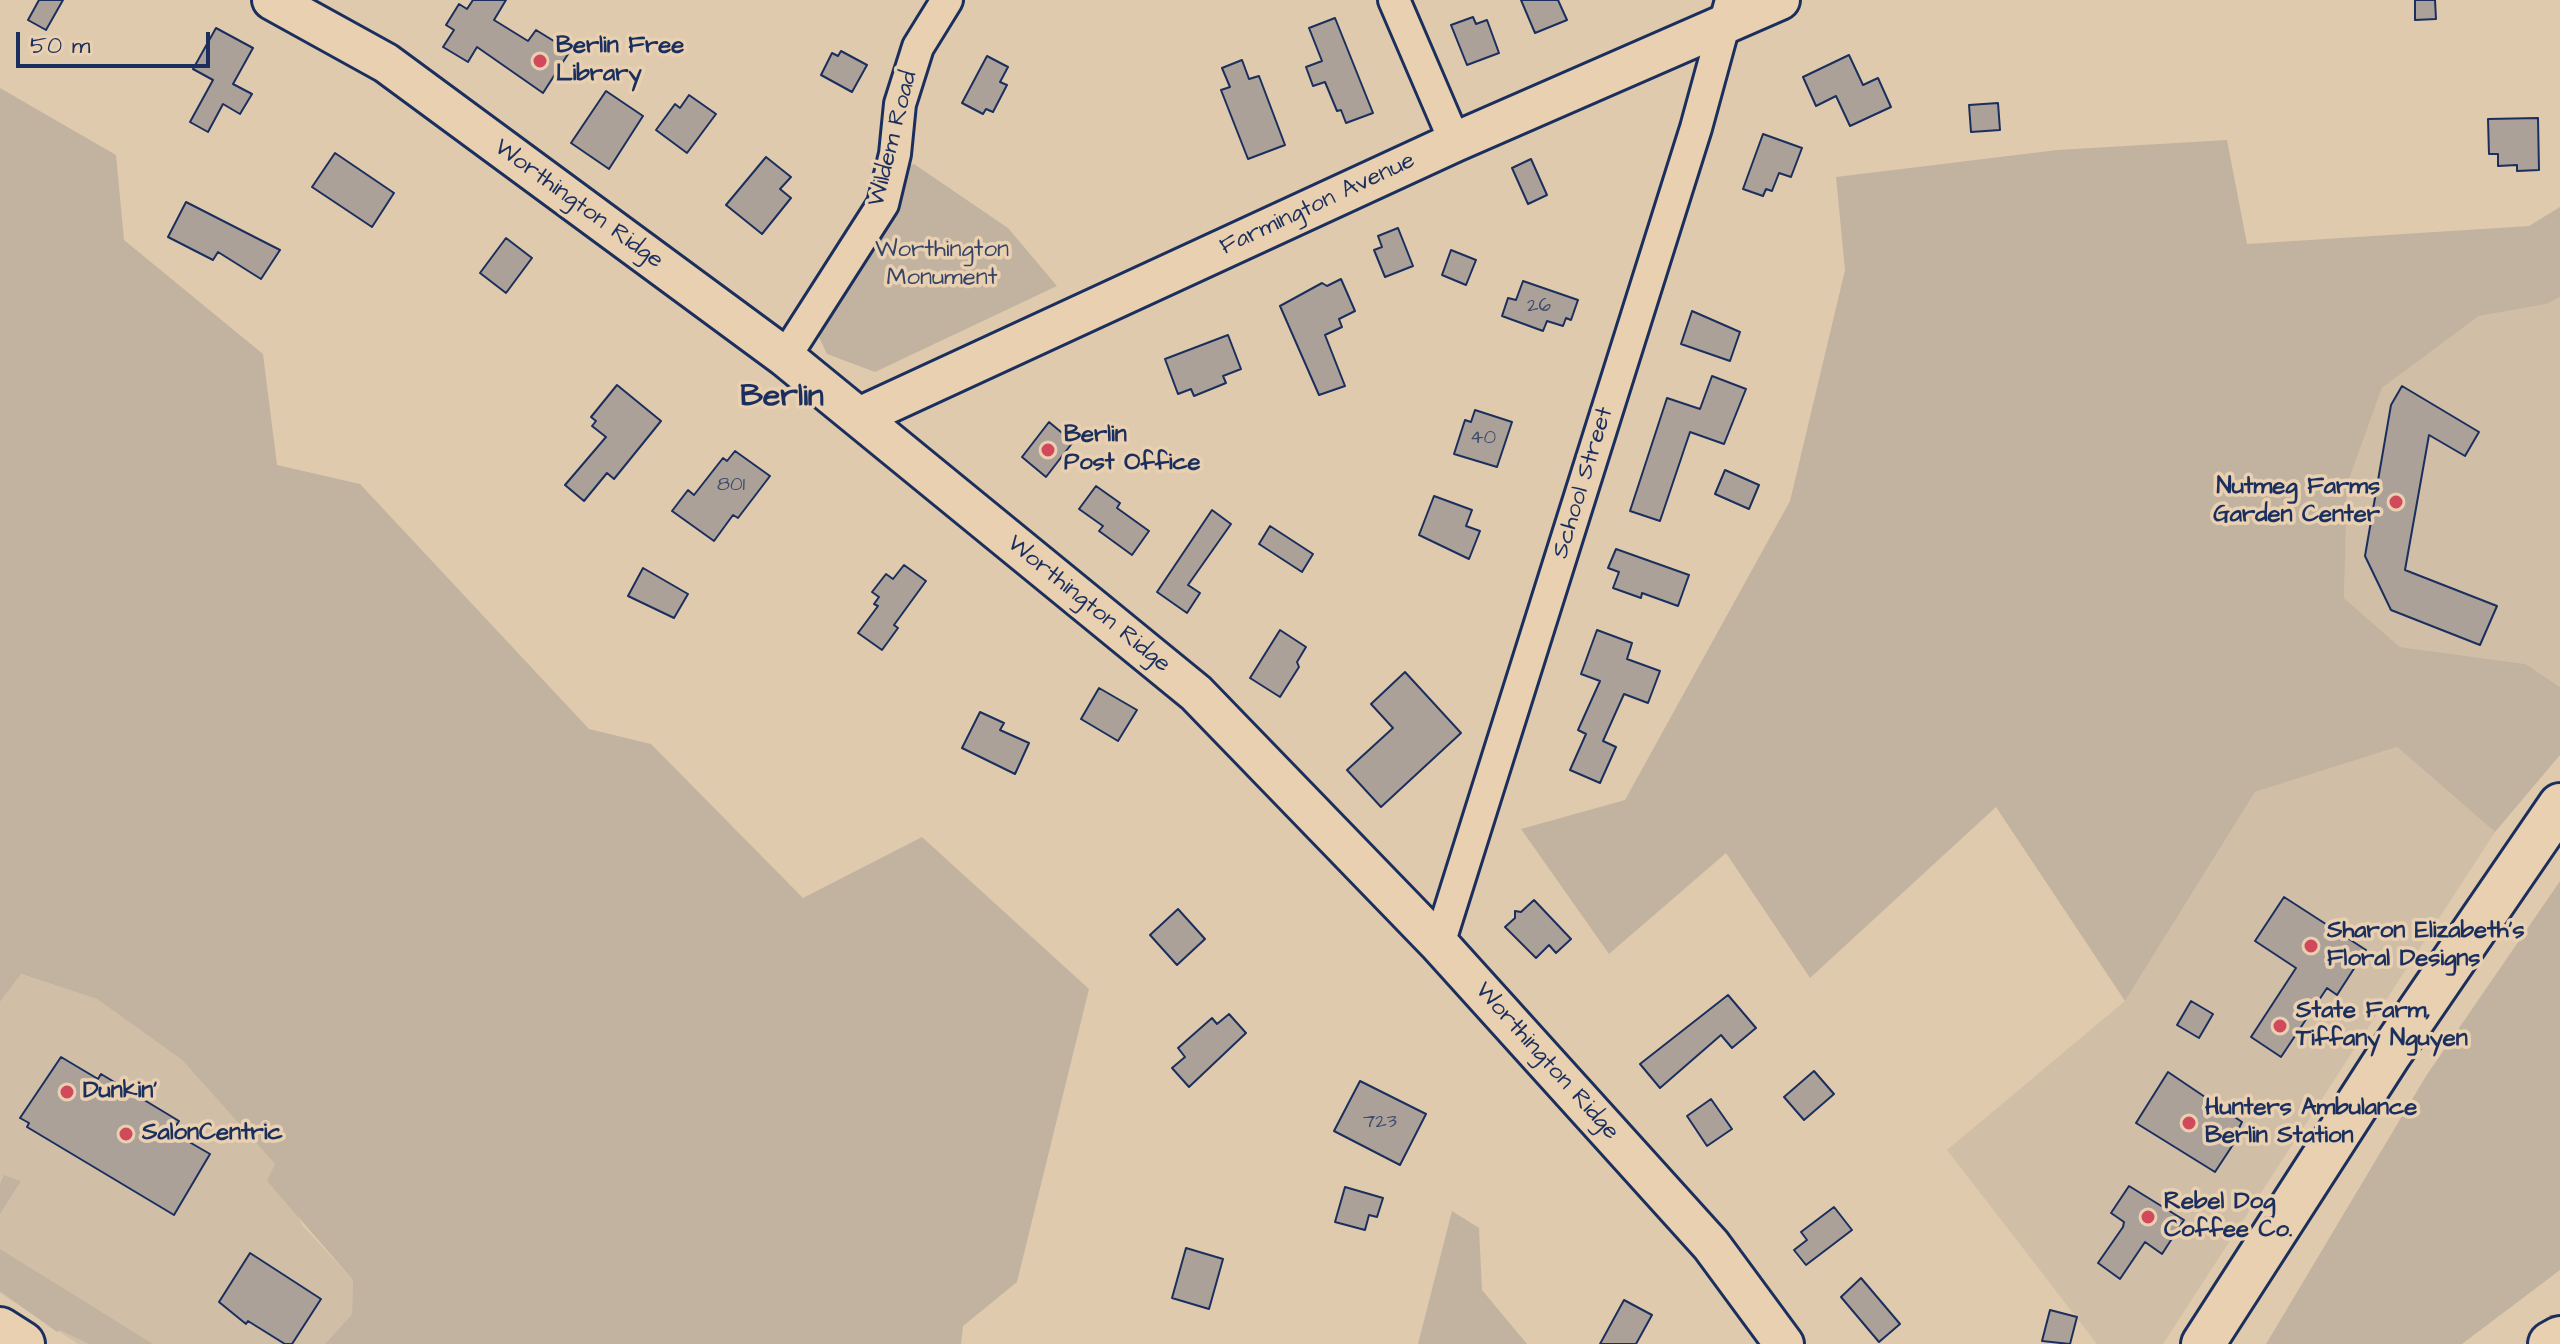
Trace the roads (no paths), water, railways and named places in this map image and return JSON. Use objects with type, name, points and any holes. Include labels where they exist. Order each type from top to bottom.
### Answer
[{"type":"highway","points":[[0,1330],[22,1344]]},
{"type":"highway","points":[[2551,1344],[2560,1339]]},
{"type":"main road","points":[[2203,1344],[2389,1055],[2560,805]]},
{"type":"street","name":"Worthington Ridge","points":[[272,0],[386,63],[785,357],[1196,693],[1439,944],[1711,1245],[1784,1344]]},
{"type":"street","name":"Wildem Road","points":[[785,357],[883,204],[904,90],[918,47],[947,0]]},
{"type":"street","points":[[1394,0],[1455,142]]},
{"type":"street","name":"Farmington Avenue","points":[[859,417],[1455,142],[1728,11],[1780,0]]},
{"type":"street","name":"School Street","points":[[1439,944],[1696,128],[1728,11]]},
{"type":"place","name":"Berlin Free Library","points":[[540,61]]},
{"type":"place","name":"Berlin Post Office","points":[[1048,450]]},
{"type":"place","name":"Nutmeg Farms Garden Center","points":[[2396,502]]},
{"type":"place","name":"Sharon Elizabeth's Floral Designs","points":[[2311,946]]},
{"type":"place","name":"State Farm, Tiffany Nguyen","points":[[2280,1026]]},
{"type":"place","name":"Dunkin'","points":[[67,1092]]},
{"type":"place","name":"Hunters Ambulance Berlin Station","points":[[2189,1123]]},
{"type":"place","name":"SalonCentric","points":[[126,1134]]},
{"type":"place","name":"Rebel Dog Coffee Co.","points":[[2148,1217]]},
{"type":"district","name":"Berlin","points":[[782,398]]},
{"type":"park label","name":"Worthington Monument","points":[[942,265]]}]
